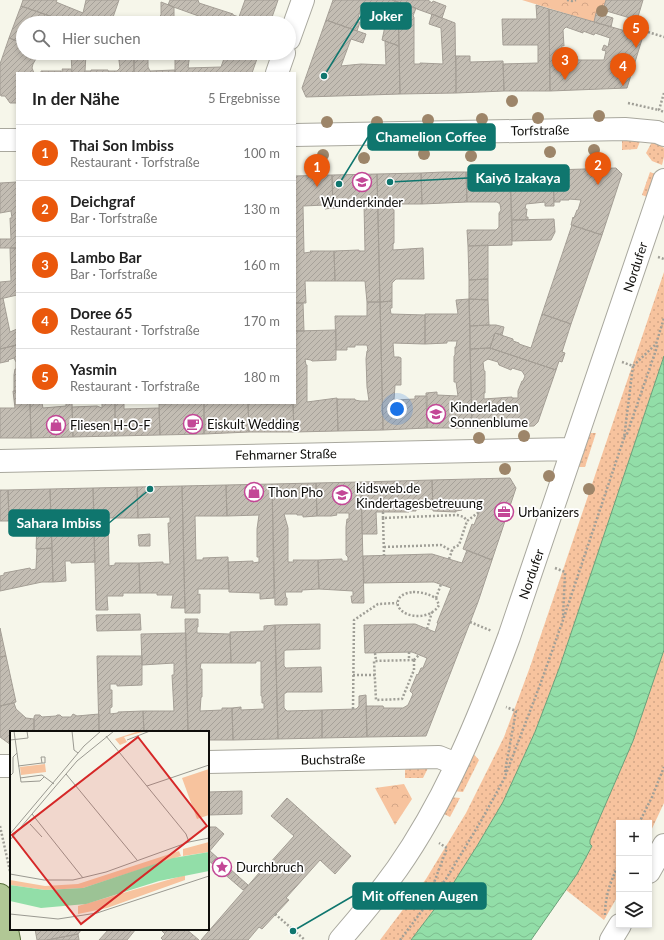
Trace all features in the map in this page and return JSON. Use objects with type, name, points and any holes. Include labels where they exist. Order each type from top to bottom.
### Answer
[{"type":"main road","points":[[0,895],[10,940]]},
{"type":"street","points":[[296,20],[303,0]]},
{"type":"street","points":[[277,72],[282,60]]},
{"type":"street","name":"Torfstraße","points":[[296,135],[625,129],[657,132],[664,135]]},
{"type":"street","points":[[0,140],[16,140]]},
{"type":"street","name":"Nordufer","points":[[340,940],[397,869],[430,816],[485,702],[509,637],[664,180]]},
{"type":"street","name":"Fehmarner Straße","points":[[0,461],[573,449]]},
{"type":"street","name":"Buchstraße","points":[[209,762],[439,756],[456,764]]},
{"type":"street","points":[[652,867],[664,845]]},
{"type":"street","points":[[611,940],[612,921]]},
{"type":"path","points":[[567,0],[576,0]]},
{"type":"path","points":[[648,32],[664,37]]},
{"type":"path","points":[[659,110],[664,93]]},
{"type":"path","points":[[628,103],[664,112]]},
{"type":"path","points":[[658,257],[664,259]]},
{"type":"path","points":[[624,438],[627,434],[664,318]]},
{"type":"path","points":[[400,940],[446,879],[504,779],[562,623],[624,438],[633,366],[656,346]]},
{"type":"path","points":[[622,362],[633,366]]},
{"type":"path","points":[[383,512],[384,555]]},
{"type":"path","points":[[450,559],[453,548],[459,545],[467,520],[479,512]]},
{"type":"path","points":[[383,518],[457,515],[464,517],[467,520]]},
{"type":"path","points":[[384,547],[441,545],[452,551]]},
{"type":"path","points":[[555,568],[565,572],[562,623]]},
{"type":"path","points":[[427,629],[432,612],[438,605],[436,598],[441,584]]},
{"type":"path","points":[[397,603],[402,595],[413,592],[420,592],[436,598]]},
{"type":"path","points":[[397,603],[400,609],[408,615],[420,616],[432,612]]},
{"type":"path","points":[[353,709],[354,620],[378,604],[397,603]]},
{"type":"path","points":[[470,622],[509,637]]},
{"type":"path","points":[[409,652],[409,660]]},
{"type":"path","points":[[375,653],[376,700],[402,698],[414,670],[414,660],[419,655]]},
{"type":"path","points":[[376,661],[414,660]]},
{"type":"path","points":[[353,675],[375,675]]},
{"type":"path","points":[[504,779],[516,711],[506,707]]},
{"type":"path","points":[[640,820],[664,767]]},
{"type":"path","points":[[0,826],[10,871]]},
{"type":"path","points":[[425,906],[447,848],[439,843]]},
{"type":"path","points":[[612,921],[605,902],[611,880],[616,870]]},
{"type":"path","points":[[275,914],[304,940]]},
{"type":"green space","points":[[522,0],[606,0],[603,10],[598,8],[594,22]]},
{"type":"green space","points":[[641,139],[637,149],[622,150],[622,140]]},
{"type":"green space","points":[[653,140],[664,148],[662,165],[652,161],[646,153]]},
{"type":"green space","points":[[650,172],[658,175],[650,198],[642,195]]},
{"type":"green space","points":[[664,272],[664,356],[560,666],[535,732],[503,802],[449,890],[411,940],[380,940],[426,879],[466,813],[504,737],[530,667]]},
{"type":"green space","points":[[586,433],[596,433],[585,467],[575,467]]},
{"type":"green space","points":[[664,650],[664,803],[652,829],[652,820],[616,820],[616,899],[604,920],[566,890],[577,874],[592,846],[590,844],[590,840],[633,741]]},
{"type":"green space","points":[[471,751],[479,760],[463,792],[453,791]]},
{"type":"green space","points":[[429,766],[423,778],[405,778],[405,770],[407,768]]},
{"type":"green space","points":[[404,784],[412,799],[395,825],[375,788]]},
{"type":"green space","points":[[450,797],[460,798],[450,817],[442,813]]},
{"type":"water","points":[[664,356],[664,650],[633,741],[590,840],[590,844],[592,846],[577,874],[531,940],[411,940],[449,890],[477,846],[503,802],[535,732],[560,666]]},
{"type":"building","points":[[23,0],[57,0],[56,2],[83,13],[86,0],[119,0],[113,16],[50,16],[21,6]]},
{"type":"building","points":[[170,0],[198,0],[199,3],[236,16],[199,16],[168,5]]},
{"type":"building","points":[[245,0],[278,0],[272,16],[239,16]]},
{"type":"building","points":[[333,0],[392,0],[398,2],[399,46],[382,40],[384,31],[384,15],[380,10],[362,4],[357,22],[360,22],[357,31],[326,20]]},
{"type":"building","points":[[392,0],[428,0],[432,3],[433,1],[446,6],[442,18]]},
{"type":"building","points":[[606,0],[643,0],[637,20],[603,10]]},
{"type":"building","points":[[161,2],[174,7],[174,16],[160,16]]},
{"type":"building","points":[[398,2],[416,8],[413,16],[414,64],[443,64],[441,28],[429,24],[432,14],[455,23],[456,93],[400,94]]},
{"type":"building","points":[[536,5],[549,9],[550,91],[504,91],[503,64],[538,63],[538,45],[503,45],[502,19],[537,19]]},
{"type":"building","points":[[21,6],[50,16],[17,16]]},
{"type":"building","points":[[549,9],[643,36],[627,88],[550,91]],"holes":[[[566,27],[583,33],[583,31],[594,35],[595,33],[610,38],[608,47],[604,45],[602,50],[606,51],[604,60],[578,60],[577,56],[573,56],[573,60],[561,60],[562,45],[564,46],[563,30]]]},
{"type":"building","points":[[596,13],[613,18],[611,27],[594,22]]},
{"type":"building","points":[[16,19],[16,40],[9,38]]},
{"type":"building","points":[[326,20],[366,34],[363,43],[351,39],[341,66],[361,64],[386,65],[385,41],[399,46],[400,94],[306,97],[302,88]]},
{"type":"building","points":[[9,38],[16,40],[16,60],[35,60],[32,68],[34,72],[16,72],[16,103],[10,103],[5,96],[1,96],[0,94],[0,64]]},
{"type":"building","points":[[456,56],[470,56],[470,62],[503,61],[504,91],[456,93]]},
{"type":"building","points":[[71,60],[86,60],[85,71],[117,71],[120,68],[119,60],[134,60],[134,72],[72,72]]},
{"type":"building","points":[[134,60],[148,60],[148,67],[150,71],[175,70],[175,72],[134,72]]},
{"type":"building","points":[[175,60],[189,60],[188,68],[221,67],[224,60],[257,60],[252,72],[175,72]]},
{"type":"building","points":[[62,69],[71,69],[72,72],[41,72],[63,71]]},
{"type":"building","points":[[616,168],[622,174],[602,235],[571,225],[581,200],[569,199],[554,202],[553,170]]},
{"type":"building","points":[[553,170],[554,206],[545,206],[545,202],[526,204],[526,217],[528,217],[528,220],[512,220],[510,171]]},
{"type":"building","points":[[510,171],[512,245],[468,246],[467,230],[496,230],[499,227],[499,213],[501,210],[500,204],[497,202],[467,202],[466,172]]},
{"type":"building","points":[[466,172],[467,202],[422,204],[421,173]]},
{"type":"building","points":[[421,173],[422,204],[392,203],[392,209],[394,210],[393,250],[423,248],[424,279],[396,279],[392,283],[392,301],[380,302],[377,174]]},
{"type":"building","points":[[377,174],[380,302],[367,302],[365,281],[335,281],[334,251],[365,251],[364,204],[342,205],[342,208],[333,208],[332,175]]},
{"type":"building","points":[[332,175],[333,208],[325,209],[325,205],[303,206],[304,253],[311,252],[310,251],[334,251],[335,281],[305,281],[306,303],[296,303],[296,176]]},
{"type":"building","points":[[16,182],[16,248],[0,248],[0,239],[11,239],[10,218],[12,218],[11,211],[0,213],[0,183]]},
{"type":"building","points":[[554,219],[555,232],[551,240],[512,241],[512,220]]},
{"type":"building","points":[[572,225],[602,235],[571,324],[542,314]]},
{"type":"building","points":[[488,245],[488,279],[469,280],[468,246]]},
{"type":"building","points":[[10,248],[16,248],[16,295],[0,299],[0,282],[11,281]]},
{"type":"building","points":[[488,279],[488,300],[469,299],[469,280]]},
{"type":"building","points":[[3,298],[10,332],[16,329],[16,345],[0,349],[0,299]]},
{"type":"building","points":[[469,299],[472,428],[427,428],[426,393],[437,392],[437,395],[458,396],[456,382],[454,382],[454,356],[457,341],[425,344],[425,314],[458,314],[456,300]]},
{"type":"building","points":[[469,299],[488,300],[489,325],[470,326]]},
{"type":"building","points":[[392,301],[392,308],[390,308],[391,314],[425,315],[425,344],[393,343],[394,357],[401,358],[401,385],[395,385],[394,400],[415,399],[415,396],[427,396],[427,428],[383,430],[380,302]]},
{"type":"building","points":[[367,302],[380,302],[383,430],[338,431],[337,399],[369,401],[366,359],[368,350],[367,345],[355,345],[355,347],[347,347],[347,350],[336,350],[335,316],[367,316]]},
{"type":"building","points":[[296,303],[303,303],[304,331],[296,331]]},
{"type":"building","points":[[542,314],[571,324],[562,352],[565,353],[562,362],[559,361],[556,370],[490,348],[495,333],[513,339],[513,341],[519,344],[531,348]]},
{"type":"building","points":[[496,325],[504,327],[502,335],[495,333],[490,348],[470,349],[470,326]]},
{"type":"building","points":[[336,330],[336,360],[312,361],[305,359],[307,365],[307,402],[337,398],[338,431],[294,432],[293,404],[296,404],[296,331]]},
{"type":"building","points":[[16,345],[16,362],[14,358],[0,363],[0,349]]},
{"type":"building","points":[[490,348],[556,370],[538,422],[534,426],[472,428],[470,349]],"holes":[[[488,359],[498,362],[499,365],[511,370],[512,368],[522,371],[525,376],[518,391],[518,398],[484,399],[485,371],[483,362]]]},
{"type":"building","points":[[15,369],[16,391],[14,391],[14,375]]},
{"type":"building","points":[[13,391],[16,391],[16,404],[30,404],[31,438],[0,438],[0,408],[15,408]]},
{"type":"building","points":[[30,404],[42,404],[43,408],[72,404],[73,437],[31,438]]},
{"type":"building","points":[[102,404],[115,404],[115,436],[73,437],[72,407],[97,406],[102,408]]},
{"type":"building","points":[[115,404],[124,404],[124,409],[159,408],[160,435],[115,436]]},
{"type":"building","points":[[159,404],[204,404],[204,434],[160,435]]},
{"type":"building","points":[[204,404],[248,404],[249,432],[204,434]]},
{"type":"building","points":[[248,404],[293,404],[294,432],[249,432]]},
{"type":"building","points":[[510,478],[516,488],[492,560],[463,549],[472,524],[474,525],[479,512],[475,507],[461,508],[462,510],[456,512],[433,511],[432,480]]},
{"type":"building","points":[[432,480],[433,509],[416,509],[416,511],[409,512],[376,512],[377,534],[362,534],[361,482]]},
{"type":"building","points":[[361,482],[364,603],[352,603],[351,596],[353,596],[353,591],[319,589],[318,560],[342,559],[342,561],[348,561],[348,557],[346,555],[346,527],[347,519],[349,519],[349,513],[336,513],[337,515],[331,516],[317,516],[316,483]]},
{"type":"building","points":[[316,483],[317,516],[303,517],[303,515],[297,514],[284,514],[288,528],[288,562],[294,562],[293,560],[318,560],[319,589],[302,590],[302,592],[285,592],[287,605],[275,605],[272,484]]},
{"type":"building","points":[[272,484],[274,598],[260,599],[260,593],[229,592],[228,562],[259,562],[259,557],[257,557],[257,529],[259,515],[227,516],[226,485]]},
{"type":"building","points":[[226,485],[227,516],[195,516],[196,560],[203,560],[203,558],[228,557],[229,589],[198,589],[198,595],[200,594],[200,613],[185,613],[182,486]]},
{"type":"building","points":[[182,486],[185,608],[171,608],[173,595],[140,593],[139,563],[163,562],[163,564],[170,564],[168,523],[170,523],[170,517],[138,518],[137,487]]},
{"type":"building","points":[[137,487],[138,518],[106,518],[106,521],[108,524],[109,566],[115,565],[115,563],[139,563],[140,593],[123,593],[123,596],[107,596],[108,610],[96,610],[93,488]]},
{"type":"building","points":[[93,488],[94,515],[69,516],[69,514],[62,514],[62,521],[64,521],[64,536],[74,536],[74,534],[94,534],[95,562],[71,563],[71,561],[65,561],[66,581],[53,582],[50,489]]},
{"type":"building","points":[[50,489],[52,548],[36,549],[37,526],[39,526],[39,520],[29,519],[9,521],[8,490]]},
{"type":"building","points":[[0,490],[8,490],[9,521],[0,521]]},
{"type":"building","points":[[150,534],[150,546],[139,546],[138,535]]},
{"type":"building","points":[[52,548],[53,582],[42,582],[0,591],[0,576],[4,575],[4,573],[30,568],[31,570],[36,569],[37,549]]},
{"type":"building","points":[[467,550],[492,560],[478,602],[426,736],[367,737],[366,706],[403,708],[408,705],[413,694],[410,691],[417,674],[418,675],[421,668],[423,668],[427,658],[412,652],[365,653],[364,625],[415,624],[435,632],[451,588],[434,582],[364,583],[363,556],[432,554],[462,563]]},
{"type":"building","points":[[140,614],[141,630],[97,631],[96,615]]},
{"type":"building","points":[[185,619],[198,619],[197,633],[230,634],[231,663],[201,663],[202,697],[200,711],[232,708],[233,740],[209,740],[209,731],[188,731]]},
{"type":"building","points":[[320,624],[320,649],[286,650],[284,651],[284,666],[286,668],[321,667],[322,692],[287,692],[284,694],[284,708],[287,711],[322,710],[322,738],[278,739],[275,625]]},
{"type":"building","points":[[275,625],[278,739],[233,740],[232,708],[241,707],[241,710],[264,709],[264,703],[262,703],[261,696],[261,661],[256,661],[256,663],[231,663],[230,632],[264,631],[264,626]]},
{"type":"building","points":[[0,628],[6,656],[0,657]]},
{"type":"building","points":[[186,633],[188,731],[144,731],[143,711],[174,711],[172,675],[174,675],[174,663],[142,665],[141,634]]},
{"type":"building","points":[[6,656],[16,702],[0,706],[0,657]]},
{"type":"building","points":[[97,656],[142,656],[142,685],[117,686],[117,684],[110,684],[110,690],[112,690],[112,707],[110,708],[110,714],[118,712],[143,711],[144,731],[99,731]]},
{"type":"building","points":[[366,695],[367,737],[322,738],[322,710],[356,709],[359,706],[359,696]]},
{"type":"building","points":[[14,703],[16,709],[26,718],[34,719],[34,731],[10,731],[10,744],[0,737],[0,706]]},
{"type":"building","points":[[73,714],[77,716],[99,714],[99,731],[34,731],[35,715],[40,715],[42,717],[60,715],[62,717],[71,717]]},
{"type":"building","points":[[242,791],[242,814],[209,815],[209,792]]},
{"type":"building","points":[[287,798],[351,856],[335,874],[320,860],[286,898],[289,900],[262,929],[259,927],[248,940],[201,940],[259,873],[260,874],[294,836],[271,816]]},
{"type":"building","points":[[209,827],[216,827],[224,834],[209,852]]},
{"type":"building","points":[[210,851],[248,885],[243,890],[209,861]]},
{"type":"building","points":[[35,930],[81,930],[78,934],[47,940],[37,940]]},
{"type":"building","points":[[108,930],[135,930],[127,940],[99,940]]},
{"type":"building","points":[[161,930],[187,930],[199,940],[163,940],[161,938],[165,934]]},
{"type":"building","points":[[78,934],[79,940],[47,940]]},
{"type":"place","name":"Yasmin","points":[[636,48]]},
{"type":"place","name":"Joker","points":[[324,76]]},
{"type":"place","name":"Lambo Bar","points":[[565,80]]},
{"type":"place","name":"Doree 65","points":[[623,86]]},
{"type":"place","name":"Wunderkinder","points":[[362,182]]},
{"type":"place","name":"Kaiyō Izakaya","points":[[390,182]]},
{"type":"place","name":"Chamelion Coffee","points":[[339,184]]},
{"type":"place","name":"Deichgraf","points":[[598,185]]},
{"type":"place","name":"Thai Son Imbiss","points":[[317,187]]},
{"type":"place","name":"Kinderladen Sonnenblume","points":[[436,414]]},
{"type":"place","name":"Eiskult Wedding","points":[[193,424]]},
{"type":"place","name":"Fliesen H-O-F","points":[[56,425]]},
{"type":"place","name":"Sahara Imbiss","points":[[150,489]]},
{"type":"place","name":"Thon Pho","points":[[254,492]]},
{"type":"place","name":"kidsweb.de Kindertagesbetreuung","points":[[342,495]]},
{"type":"place","name":"Urbanizers","points":[[504,512]]},
{"type":"place","name":"Durchbruch","points":[[222,867]]},
{"type":"place","name":"Mit offenen Augen","points":[[293,931]]}]
